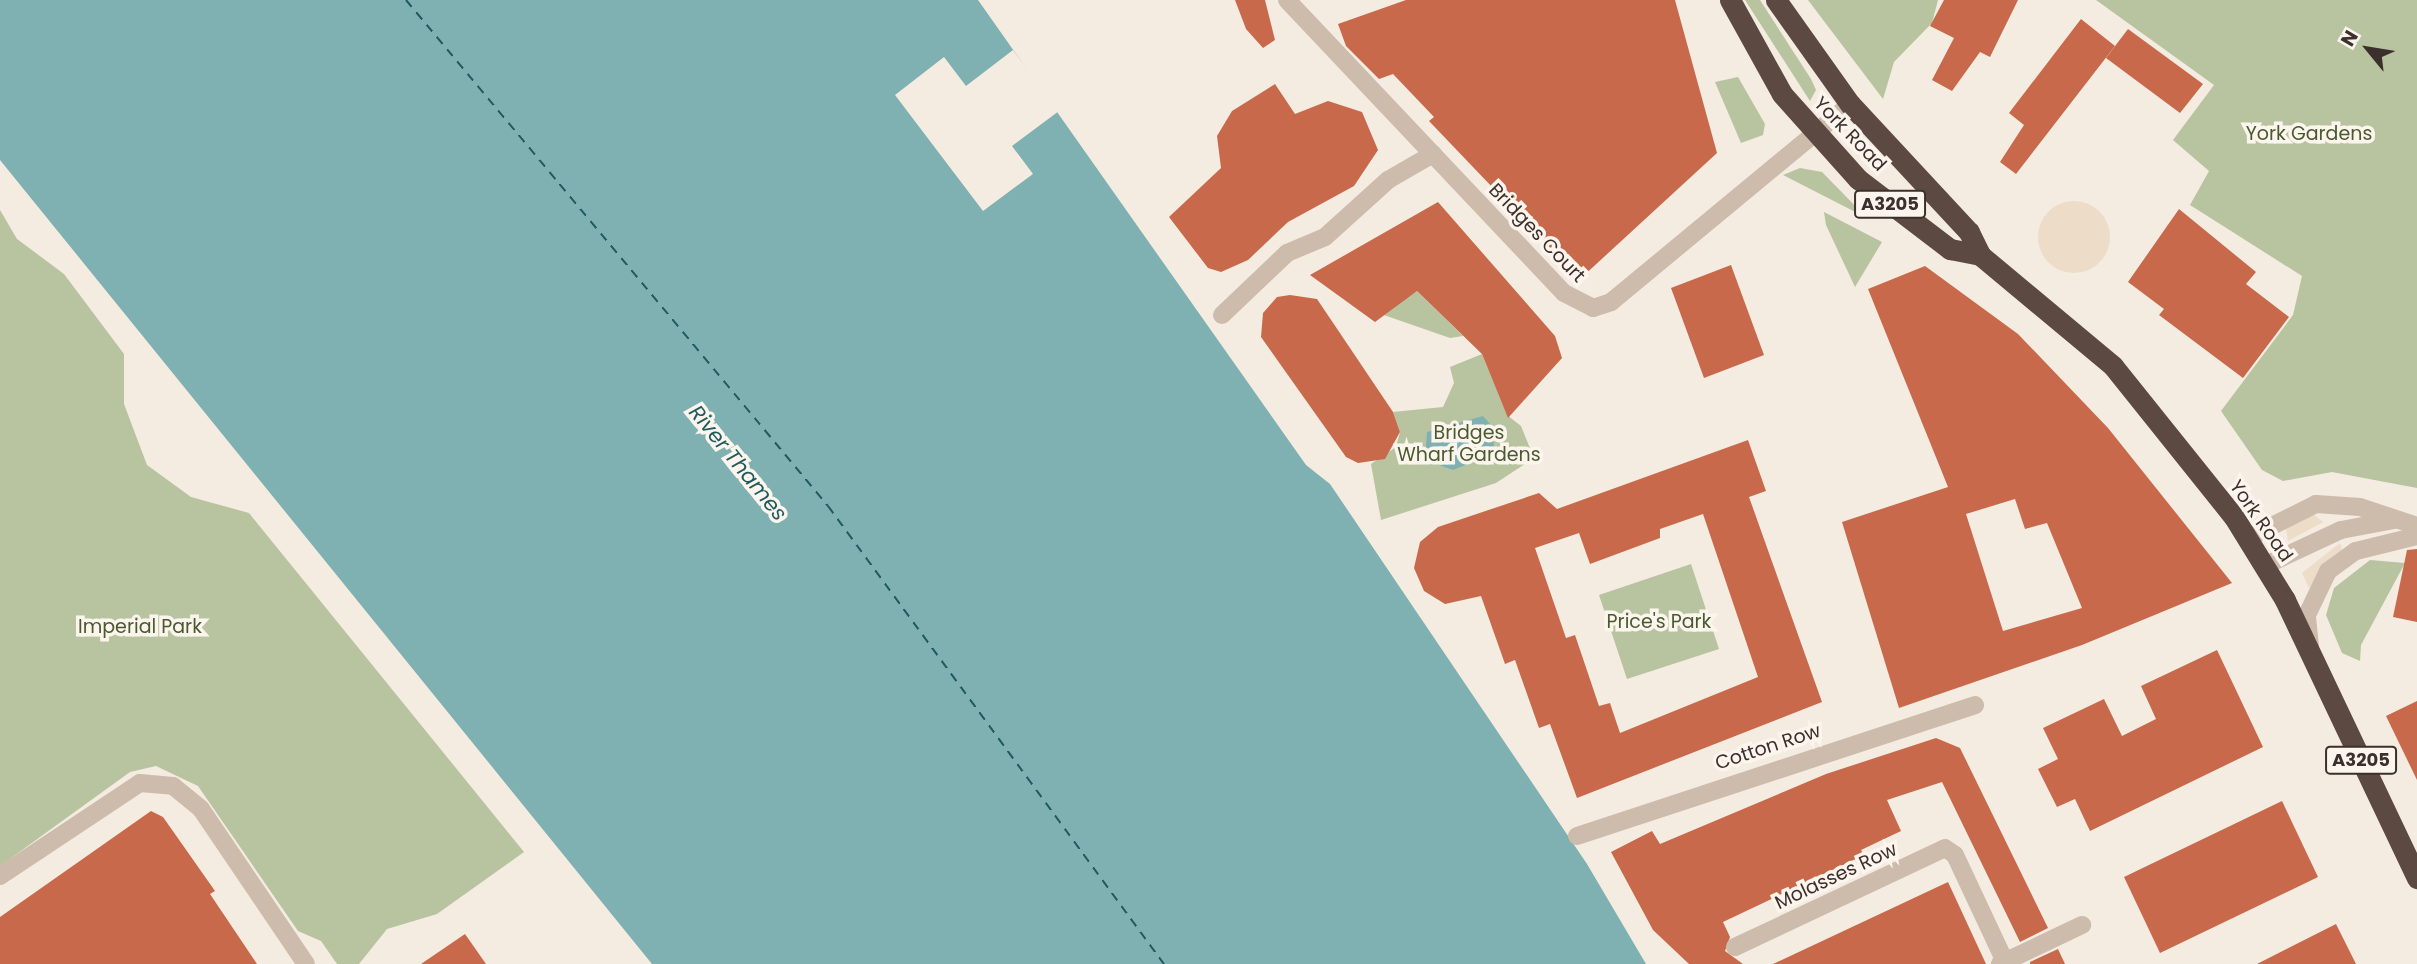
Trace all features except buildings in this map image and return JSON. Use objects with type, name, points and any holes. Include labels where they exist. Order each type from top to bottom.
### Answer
[{"type":"highway","name":"York Road","points":[[1730,0],[1767,69],[1814,133],[1917,224],[1950,249],[1980,255]]},
{"type":"highway","name":"York Road","points":[[1776,0],[1850,104],[1969,232],[1980,255],[2113,366],[2248,538],[2266,565],[2311,653],[2417,878]]},
{"type":"street","name":"Bridges Court","points":[[1287,0],[1564,293],[1593,308],[1611,302],[1850,104]]},
{"type":"street","points":[[1222,315],[1287,253],[1325,237],[1388,180],[1433,154]]},
{"type":"street","points":[[2248,538],[2316,504],[2360,507],[2417,526]]},
{"type":"street","points":[[2266,565],[2341,530],[2394,520]]},
{"type":"street","points":[[2311,653],[2307,615],[2328,571],[2356,551],[2417,536]]},
{"type":"street","name":"Cotton Row","points":[[1577,836],[1975,705]]},
{"type":"street","points":[[0,876],[140,783],[156,781],[173,786],[201,809],[306,964]]},
{"type":"street","name":"Molasses Row","points":[[1735,947],[1945,848],[1955,855],[2004,963]]},
{"type":"street","points":[[2004,963],[2082,926]]},
{"type":"green space","points":[[1745,0],[1760,0],[1811,79],[1816,90],[1810,101]]},
{"type":"green space","points":[[1808,0],[1938,0],[1932,23],[1894,62],[1883,99]]},
{"type":"green space","name":"York Gardens","points":[[2096,0],[2417,0],[2417,488],[2332,472],[2283,481],[2262,470],[2221,411],[2293,315],[2302,276],[2190,205],[2209,171],[2173,140],[2214,85]]},
{"type":"green space","points":[[1738,77],[1765,124],[1763,135],[1741,143],[1715,82]]},
{"type":"green space","points":[[1800,168],[1822,172],[1867,218],[1783,175]]},
{"type":"green space","name":"Imperial Park","points":[[0,210],[17,239],[64,274],[124,354],[124,404],[147,465],[191,497],[249,513],[524,852],[437,914],[387,929],[359,964],[337,964],[321,941],[298,931],[198,786],[156,766],[130,772],[0,866]]},
{"type":"green space","points":[[1824,212],[1882,242],[1855,287],[1826,225]]},
{"type":"green space","points":[[1417,291],[1463,336],[1450,338],[1381,314]]},
{"type":"green space","name":"Bridges Wharf Gardens","points":[[1482,354],[1507,415],[1521,426],[1534,458],[1496,483],[1381,520],[1371,464],[1396,447],[1400,432],[1393,412],[1443,407],[1454,383],[1450,367]]},
{"type":"green space","points":[[2370,560],[2405,563],[2361,645],[2360,661],[2342,653],[2326,615],[2334,588]]},
{"type":"green space","name":"Price's Park","points":[[1691,564],[1719,649],[1627,679],[1599,595]]},
{"type":"shaded area","points":[[2081,201],[2100,211],[2108,223],[2108,251],[2100,263],[2088,271],[2067,273],[2048,263],[2040,251],[2038,230],[2048,211],[2060,203]]},
{"type":"shaded area","points":[[2312,513],[2323,522],[2288,541],[2286,528]]},
{"type":"shaded area","points":[[2340,543],[2342,549],[2309,588],[2302,573]]},
{"type":"water","name":"River Thames","points":[[0,0],[978,0],[1306,465],[1330,484],[1587,864],[1646,964],[652,964],[0,160]]},
{"type":"water","points":[[1483,416],[1491,425],[1495,453],[1453,470],[1425,460],[1427,432]]},
{"type":"pier","points":[[1013,50],[1059,111],[1012,146],[1033,174],[983,211],[895,95],[944,57],[966,86]]},
{"type":"ferry route","points":[[406,0],[828,506],[1164,964]]}]
